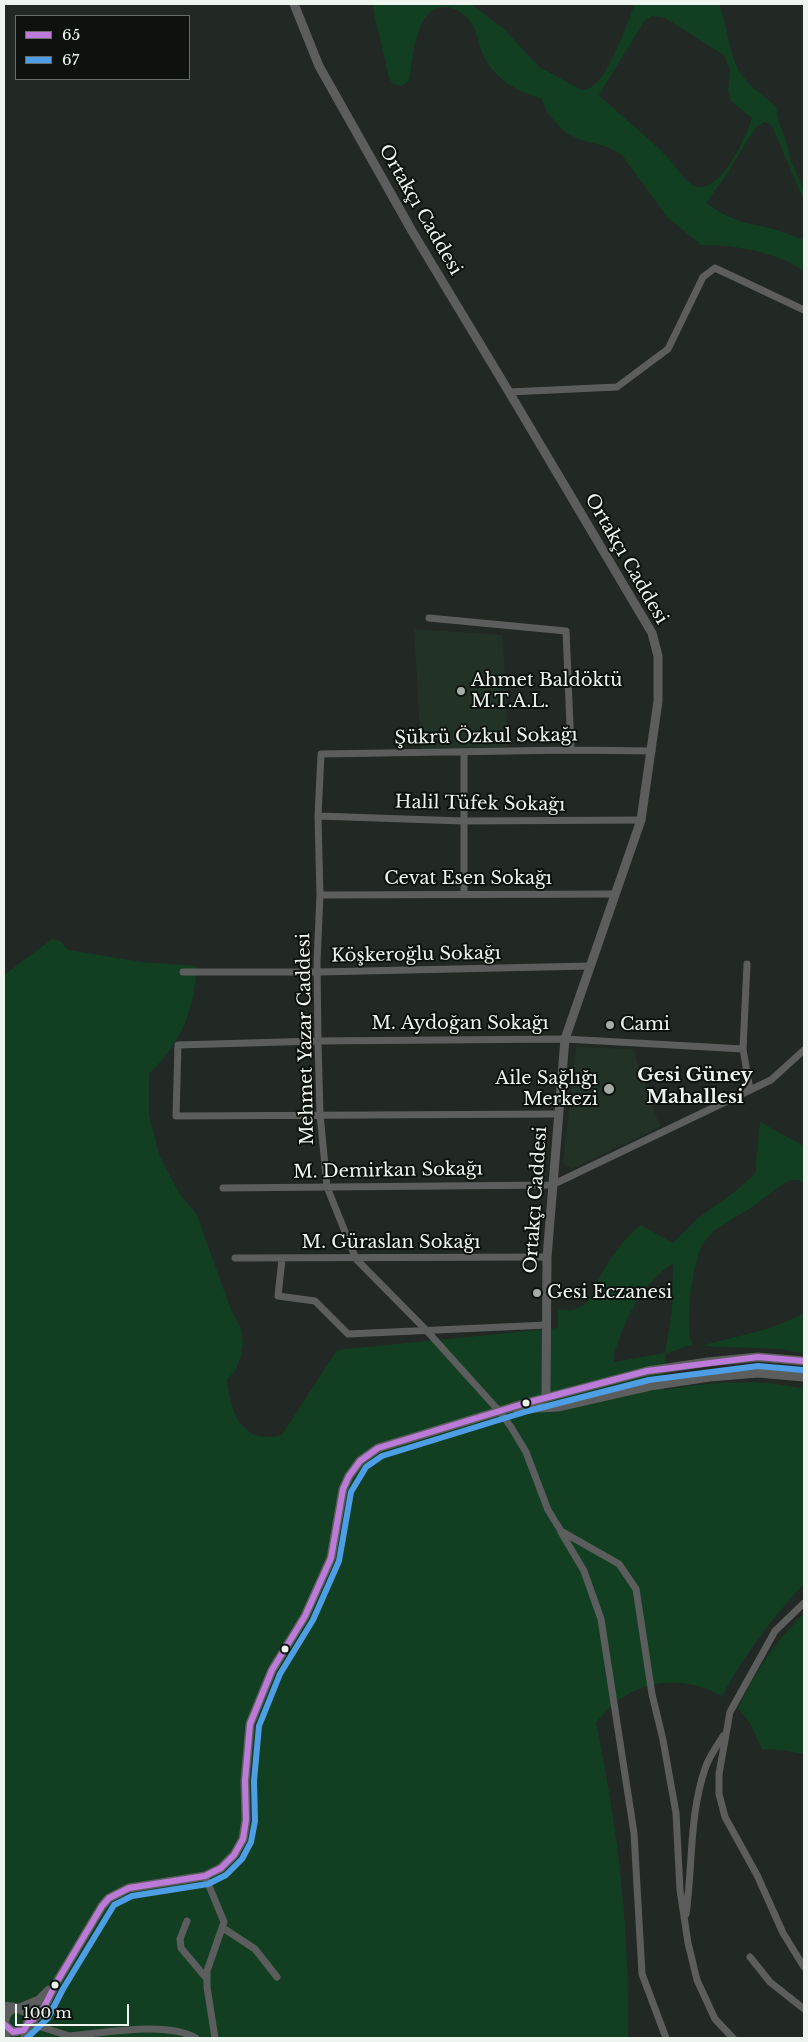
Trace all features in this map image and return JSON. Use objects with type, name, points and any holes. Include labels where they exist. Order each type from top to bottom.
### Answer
[{"type":"street","name":"Ortakçı Caddesi","points":[[294,4],[319,66],[412,231],[652,633],[658,656],[658,701],[641,820],[565,1039],[547,1257],[546,1398]]},
{"type":"street","points":[[509,392],[617,387],[668,349],[703,277],[715,268],[804,310]]},
{"type":"street","points":[[429,618],[566,631],[571,750]]},
{"type":"street","name":"Şükrü Özkul Sokağı","points":[[321,754],[571,750],[652,751]]},
{"type":"street","points":[[464,752],[464,894]]},
{"type":"street","name":"Mehmet Yazar Caddesi","points":[[321,754],[318,816],[320,895],[318,1041],[320,1114],[327,1187],[356,1259],[427,1331],[511,1426],[526,1452],[548,1510],[584,1572],[601,1619],[634,1833],[642,1974],[649,1997],[666,2038]]},
{"type":"street","name":"Halil Tüfek Sokağı","points":[[318,816],[463,821],[641,820]]},
{"type":"street","name":"Cevat Esen Sokağı","points":[[320,895],[616,894]]},
{"type":"street","points":[[747,964],[743,1049],[750,1090]]},
{"type":"street","name":"Köşkeroğlu Sokağı","points":[[183,972],[319,972],[589,966]]},
{"type":"street","name":"M. Aydoğan Sokağı","points":[[320,1114],[176,1116],[178,1045],[318,1041],[565,1039],[743,1049]]},
{"type":"street","points":[[552,1185],[771,1080],[804,1050]]},
{"type":"street","points":[[320,1114],[558,1114]]},
{"type":"street","name":"M. Demirkan Sokağı","points":[[224,1188],[552,1185]]},
{"type":"street","name":"M. Güraslan Sokağı","points":[[235,1258],[547,1257]]},
{"type":"street","points":[[282,1259],[278,1296],[315,1301],[348,1334],[547,1325]]},
{"type":"street","points":[[4,2024],[10,2030],[17,2032],[24,2030],[28,2023],[41,2014],[55,1985],[102,1906],[109,1898],[129,1888],[205,1876],[221,1868],[234,1855],[243,1839],[246,1820],[245,1781],[250,1724],[272,1670],[305,1616],[330,1558],[343,1489],[348,1476],[360,1461],[378,1448],[499,1411],[647,1371],[758,1357],[804,1361]]},
{"type":"street","points":[[499,1411],[558,1407],[650,1386],[710,1377],[758,1373],[804,1377]]},
{"type":"street","points":[[561,1531],[619,1564],[636,1589],[652,1694],[663,1740],[676,1813],[680,1890],[688,1943],[697,1980],[715,2019],[733,2038]]},
{"type":"street","points":[[804,1603],[774,1631],[730,1712],[721,1753],[719,1774],[719,1794],[725,1817],[757,1875],[783,1933],[804,1967]]},
{"type":"street","points":[[684,1921],[691,1871],[691,1840],[698,1797],[706,1764],[727,1729]]},
{"type":"street","points":[[205,1876],[222,1916],[223,1928],[208,1963],[207,1979],[215,2038]]},
{"type":"street","points":[[188,1921],[180,1939],[181,1948],[207,1979]]},
{"type":"street","points":[[223,1928],[255,1949],[277,1977]]},
{"type":"street","points":[[750,1957],[770,1982],[804,2009]]},
{"type":"street","points":[[6,2038],[4,2024],[6,2013],[39,2000],[55,1985]]},
{"type":"street","points":[[4,2006],[18,2008],[28,2016],[25,2038]]},
{"type":"street","points":[[28,2023],[72,2037],[105,2036],[161,2030],[182,2033],[196,2038]]},
{"type":"shaded area","name":"Ahmet Baldöktü M.T.A.L.","points":[[414,629],[503,635],[508,747],[421,749]]},
{"type":"shaded area","name":"Aile Sağlığı Merkezi","points":[[576,1047],[633,1049],[660,1127],[571,1169],[563,1163]]},
{"type":"green space","points":[[372,4],[471,4],[504,29],[539,67],[582,90],[594,86],[604,73],[619,44],[635,4],[719,4],[737,67],[752,86],[776,106],[779,124],[784,134],[791,161],[804,190],[804,201],[773,128],[770,124],[764,122],[756,127],[706,203],[723,214],[742,222],[774,229],[804,240],[804,270],[782,259],[757,251],[729,246],[701,245],[668,218],[621,154],[605,146],[580,140],[565,132],[548,114],[541,98],[522,92],[498,75],[485,59],[472,24],[465,15],[455,9],[444,7],[434,10],[421,25],[414,48],[409,81],[402,86],[393,84],[389,78]],"holes":[[[652,16],[665,18],[724,55],[730,70],[728,91],[731,101],[752,118],[745,137],[732,161],[715,181],[706,186],[693,186],[662,152],[599,95],[645,20]]]},
{"type":"green space","points":[[52,939],[60,941],[68,950],[143,962],[196,966],[193,997],[184,1025],[169,1051],[149,1074],[149,1115],[159,1155],[179,1193],[197,1215],[231,1310],[241,1328],[243,1342],[241,1356],[236,1369],[227,1380],[231,1404],[235,1414],[248,1431],[257,1436],[282,1435],[337,1350],[558,1328],[558,1309],[574,1310],[587,1302],[611,1258],[640,1225],[673,1243],[697,1219],[737,1190],[755,1174],[760,1122],[804,1146],[804,1182],[793,1180],[784,1184],[713,1232],[703,1244],[699,1252],[690,1294],[689,1325],[693,1344],[665,1354],[664,1390],[734,1382],[770,1383],[804,1389],[804,1584],[760,1637],[722,1696],[705,1688],[688,1684],[671,1682],[654,1684],[638,1689],[622,1698],[608,1709],[596,1723],[611,1801],[625,1919],[628,2038],[4,2038],[4,975]],"holes":[[[673,1263],[672,1311],[665,1353],[614,1362],[617,1345],[633,1307],[655,1278]]]},
{"type":"green space","points":[[804,1314],[804,1354],[781,1349],[700,1346],[767,1329]]},
{"type":"green space","points":[[804,1613],[804,1754],[762,1749],[750,1723],[738,1708],[767,1657]]},
{"type":"transit line","name":"65","points":[[4,2024],[13,2032],[24,2030],[28,2023],[41,2013],[55,1985],[102,1906],[109,1898],[129,1888],[205,1876],[221,1868],[234,1855],[243,1839],[246,1820],[245,1781],[250,1724],[272,1670],[305,1616],[331,1558],[343,1489],[349,1476],[360,1461],[378,1448],[526,1403],[647,1371],[758,1357],[804,1361]]},
{"type":"transit line","name":"67","points":[[27,2038],[48,2018],[63,1989],[114,1905],[132,1896],[208,1884],[226,1875],[242,1859],[251,1842],[255,1821],[254,1781],[259,1726],[280,1674],[313,1620],[339,1561],[351,1492],[366,1467],[382,1456],[528,1411],[649,1380],[758,1366],[803,1370]]},
{"type":"place","name":"Ahmet Baldöktü M.T.A.L.","points":[[461,691]]},
{"type":"place","name":"Cami","points":[[610,1025]]},
{"type":"place","name":"Aile Sağlığı Merkezi","points":[[609,1089]]},
{"type":"place","name":"Gesi Eczanesi","points":[[537,1293]]},
{"type":"district","name":"Gesi Güney Mahallesi","points":[[695,1087]]}]
